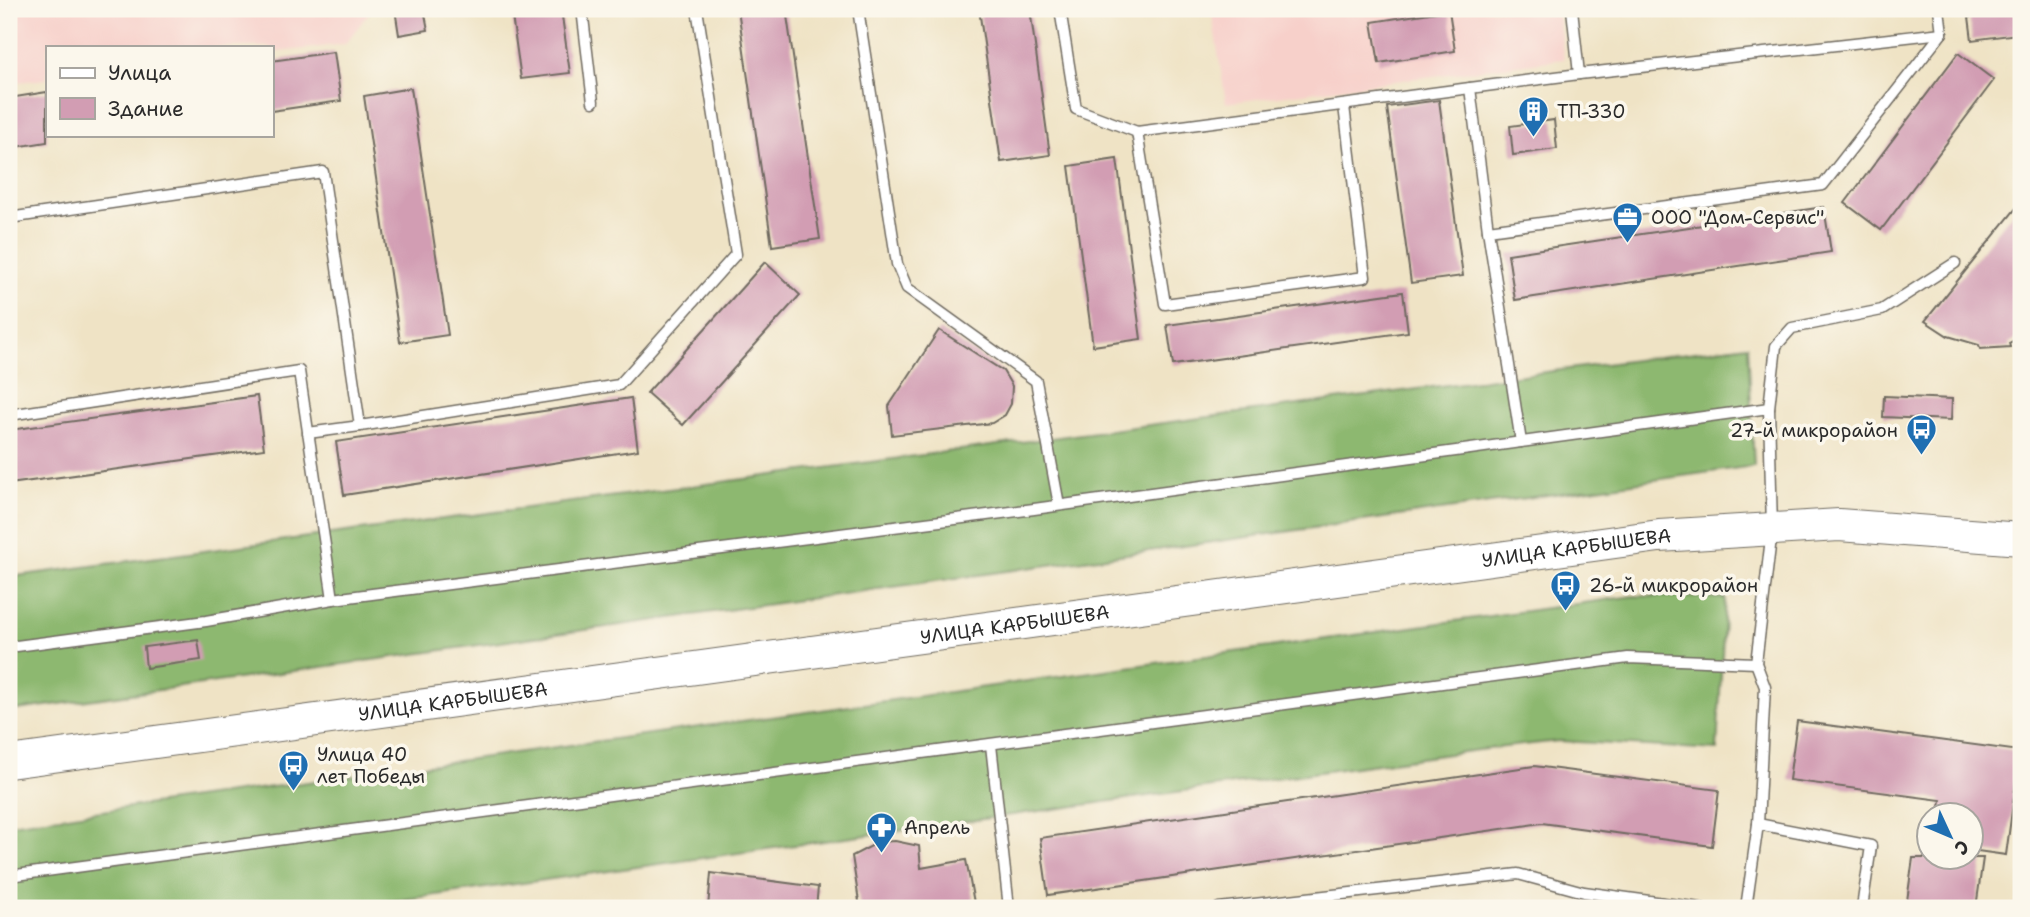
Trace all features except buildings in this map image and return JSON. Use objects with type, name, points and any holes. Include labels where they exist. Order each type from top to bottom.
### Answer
[{"type":"street","name":"УЛИЦА КАРБЫШЕВА","points":[[9,762],[1659,536],[1839,525],[2021,539]]},
{"type":"lane","points":[[582,9],[593,102]]},
{"type":"lane","points":[[309,433],[619,385],[736,254],[697,9]]},
{"type":"lane","points":[[858,9],[897,264],[908,288],[1036,380],[1059,505]]},
{"type":"lane","points":[[1060,9],[1076,109],[1137,132],[1579,74],[1942,33]]},
{"type":"lane","points":[[1572,9],[1579,74]]},
{"type":"lane","points":[[1488,230],[1823,185],[1942,33],[1939,9]]},
{"type":"lane","points":[[1469,88],[1521,442]]},
{"type":"lane","points":[[1137,132],[1165,304],[1365,277],[1344,106]]},
{"type":"lane","points":[[9,218],[323,172],[360,426]]},
{"type":"lane","points":[[1746,908],[1758,824],[1765,687],[1756,663],[1772,530],[1769,408],[1776,346],[1792,328],[1882,310],[1955,263]]},
{"type":"lane","points":[[9,415],[299,371],[333,599]]},
{"type":"lane","points":[[9,647],[206,621],[333,599],[1059,505],[1769,408]]},
{"type":"lane","points":[[9,876],[1628,658],[1756,663]]},
{"type":"lane","points":[[991,745],[1009,908]]},
{"type":"lane","points":[[1758,824],[1871,846],[1862,908]]},
{"type":"lane","points":[[1225,908],[1518,874],[1584,892],[1700,908]]},
{"type":"shaded area","points":[[9,9],[372,9],[345,44],[273,53],[273,46],[46,46],[46,79],[9,83]]},
{"type":"shaded area","points":[[1211,9],[1557,9],[1564,59],[1226,103]]},
{"type":"green space","points":[[1748,345],[1754,466],[9,711],[9,577]]},
{"type":"green space","points":[[1633,596],[1725,598],[1717,750],[1559,741],[1478,750],[343,908],[9,908],[9,824]]},
{"type":"green space","points":[[1487,901],[1487,908],[1399,908]]},
{"type":"place","name":"ТП-330","points":[[1534,138]]},
{"type":"place","name":"ООО \"Дом-Сервис\"","points":[[1628,244]]},
{"type":"place","name":"27-й микрорайон","points":[[1921,457]]},
{"type":"place","name":"26-й микрорайон","points":[[1566,612]]},
{"type":"place","name":"Улица 40 лет Победы","points":[[294,792]]},
{"type":"place","name":"Апрель","points":[[881,854]]}]
